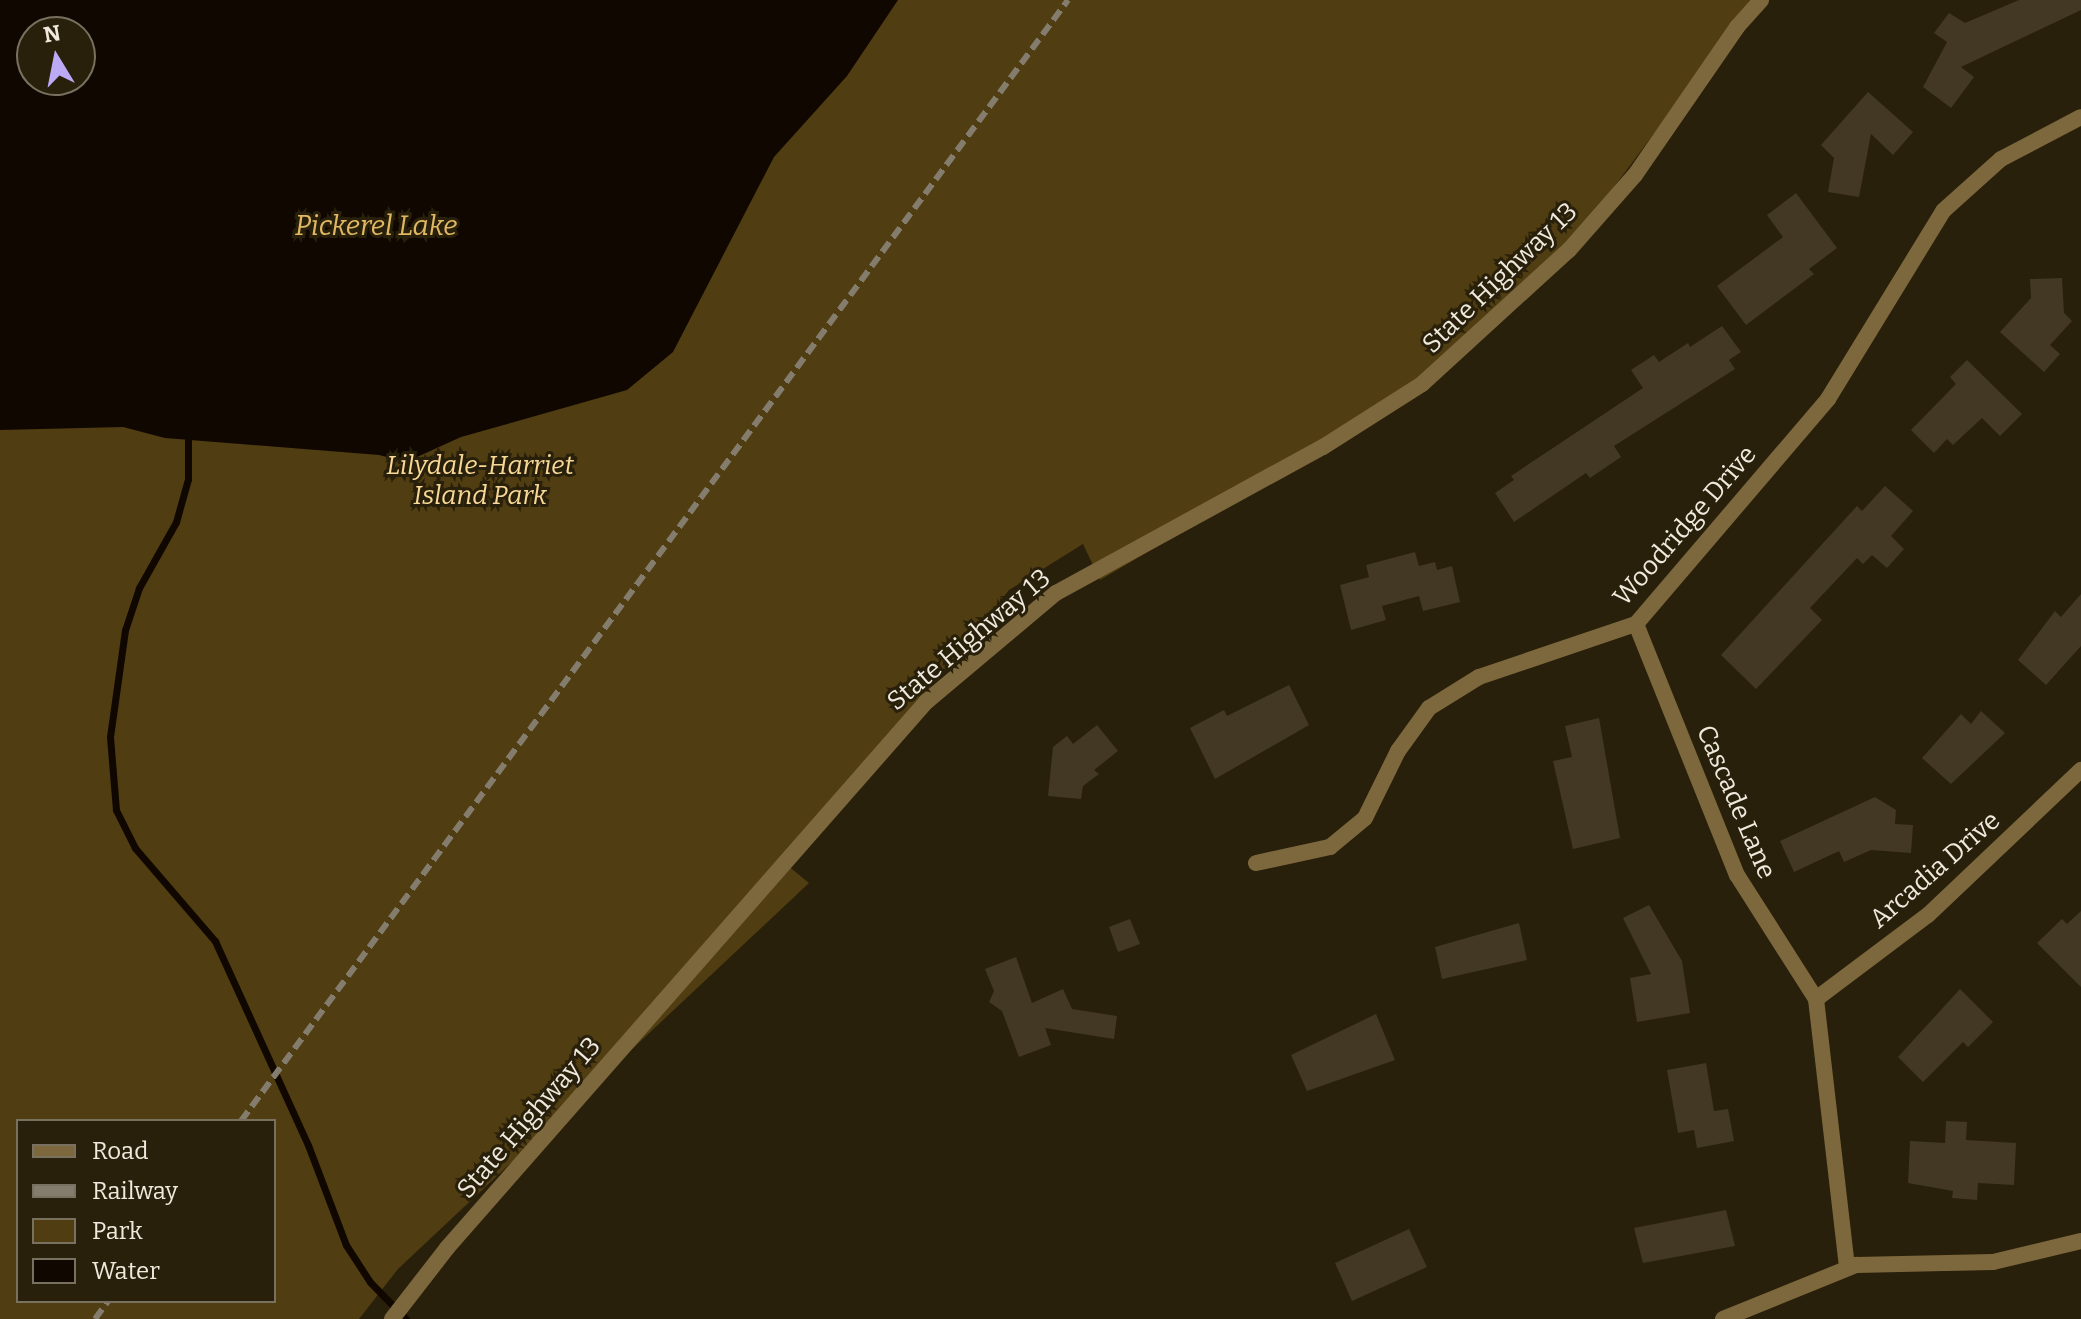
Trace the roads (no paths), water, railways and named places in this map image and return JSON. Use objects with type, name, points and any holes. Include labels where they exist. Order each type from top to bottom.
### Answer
[{"type":"street","name":"State Highway 13","points":[[392,1319],[564,1115],[926,702],[1056,593],[1323,447],[1422,384],[1569,250],[1635,175],[1737,27],[1761,0]]},
{"type":"street","name":"Woodridge Drive","points":[[1256,863],[1330,847],[1365,818],[1398,751],[1429,708],[1479,677],[1636,624],[1828,399],[1943,211],[2001,159],[2081,117]]},
{"type":"street","name":"Cascade Lane","points":[[1636,624],[1737,875],[1816,999],[1847,1265],[1856,1265]]},
{"type":"street","name":"Arcadia Drive","points":[[1816,999],[1928,915],[2081,770]]},
{"type":"street","points":[[1733,1317],[1856,1265],[1993,1262],[2081,1241]]},
{"type":"water","name":"Pickerel Lake","points":[[0,0],[898,0],[847,76],[774,157],[673,352],[627,390],[461,437],[406,462],[379,455],[165,438],[123,427],[0,430]]},
{"type":"waterway","points":[[188,440],[188,479],[176,522],[139,588],[125,630],[110,737],[116,810],[135,848],[215,941],[308,1145],[346,1245],[370,1282],[406,1319]]},
{"type":"railway","points":[[242,1119],[1068,0]]},
{"type":"railway","points":[[95,1319],[107,1303]]},
{"type":"park label","name":"Lilydale-Harriet Island Park","points":[[480,481]]}]
